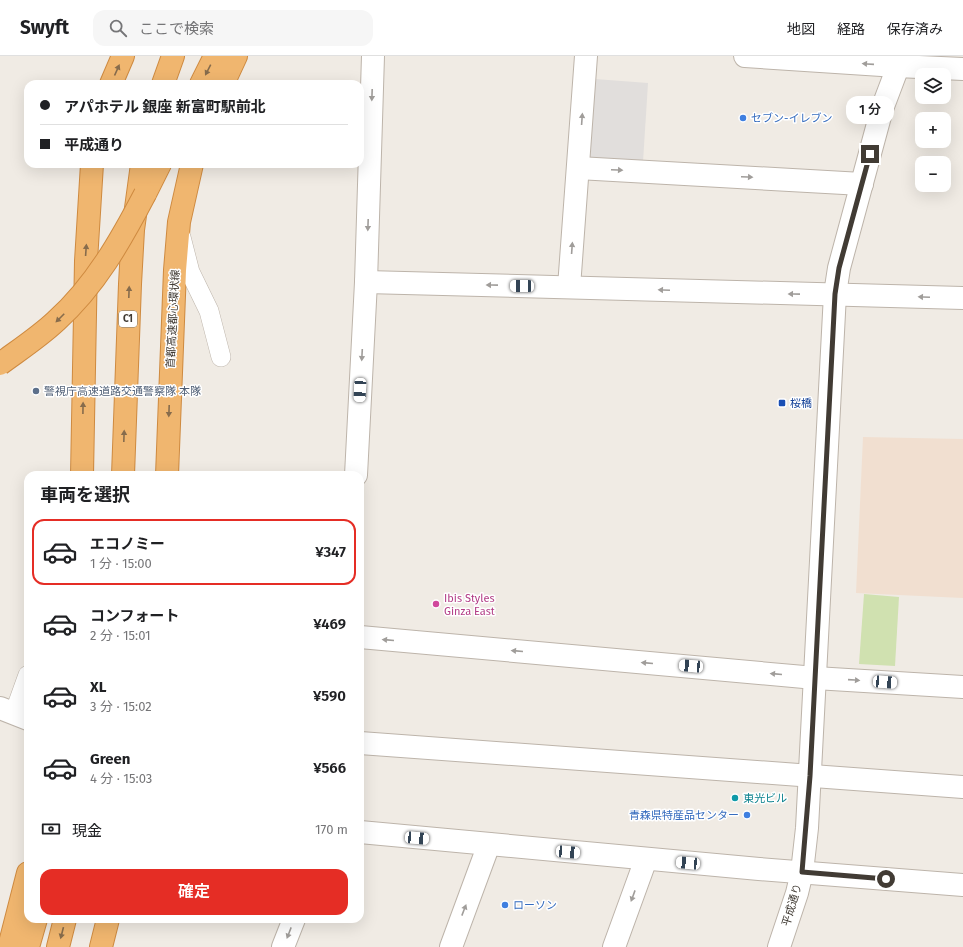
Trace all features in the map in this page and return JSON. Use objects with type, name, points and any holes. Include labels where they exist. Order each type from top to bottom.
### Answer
[{"type":"highway","points":[[113,80],[123,56]]},
{"type":"highway","points":[[164,80],[173,56]]},
{"type":"highway","points":[[203,80],[215,56]]},
{"type":"highway","points":[[225,80],[236,56]]},
{"type":"highway","points":[[82,471],[86,261],[92,168]]},
{"type":"highway","name":"C1","points":[[123,471],[133,230],[141,168]]},
{"type":"highway","points":[[0,364],[35,340],[57,321],[80,296],[104,265],[123,236],[158,168]]},
{"type":"highway","name":"首都高速都心環状線","points":[[167,471],[175,270],[179,222],[191,168]]},
{"type":"highway","points":[[9,947],[24,889]]},
{"type":"highway","points":[[18,947],[27,923]]},
{"type":"highway","points":[[28,947],[35,923]]},
{"type":"highway","points":[[58,947],[64,923]]},
{"type":"highway","points":[[101,947],[107,923]]},
{"type":"street","points":[[356,471],[366,282],[373,56]]},
{"type":"street","points":[[569,287],[586,56]]},
{"type":"street","points":[[745,56],[899,61],[963,69]]},
{"type":"street","name":"平成通り","points":[[779,947],[797,893],[802,872],[810,776],[835,294],[839,268],[882,109],[899,61]]},
{"type":"street","points":[[578,168],[862,184]]},
{"type":"street","points":[[366,282],[963,298]]},
{"type":"street","points":[[364,637],[815,678],[963,688]]},
{"type":"street","points":[[364,743],[963,788]]},
{"type":"street","points":[[364,832],[646,859],[963,885]]},
{"type":"street","points":[[451,947],[489,844]]},
{"type":"street","points":[[614,947],[646,859]]},
{"type":"street","points":[[283,947],[292,923]]},
{"type":"lane","points":[[179,222],[184,252],[190,272],[209,311],[221,357]]},
{"type":"lane","points":[[14,713],[24,686]]},
{"type":"shaded area","points":[[595,79],[648,83],[643,162],[590,158]]},
{"type":"shaded area","points":[[863,437],[963,439],[963,598],[856,593]]},
{"type":"green space","points":[[864,594],[899,597],[895,666],[859,664]]},
{"type":"place","name":"セブン-イレブン","points":[[743,118]]},
{"type":"place","name":"警視庁高速道路交通警察隊 本隊","points":[[36,391]]},
{"type":"place","name":"桜橋","points":[[782,403]]},
{"type":"place","name":"Ibis Styles Ginza East","points":[[436,604]]},
{"type":"place","name":"東光ビル","points":[[735,798]]},
{"type":"place","name":"青森県特産品センター","points":[[747,815]]},
{"type":"place","name":"ローソン","points":[[505,905]]},
{"type":"route","points":[[870,154],[839,268],[835,294],[810,776],[807,828],[802,872],[886,879]]}]
